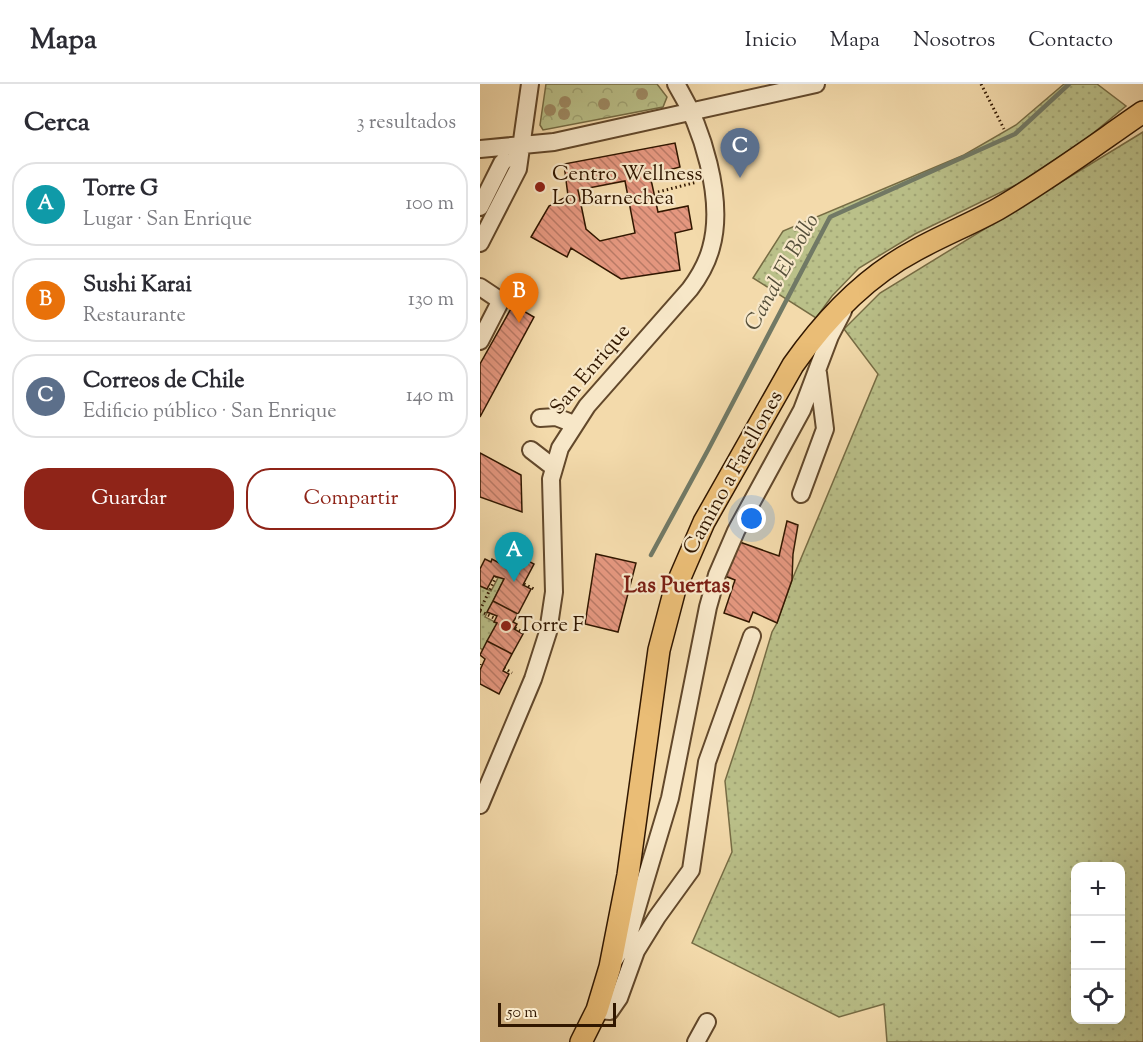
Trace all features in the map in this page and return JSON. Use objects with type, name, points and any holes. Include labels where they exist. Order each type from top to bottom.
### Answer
[{"type":"main road","name":"Camino a Farellones","points":[[581,1042],[597,1010],[610,967],[628,875],[659,650],[675,589],[704,522],[793,365],[809,342],[847,300],[890,265],[995,211],[1039,184],[1143,112]]},
{"type":"street","points":[[480,243],[515,178],[520,161],[530,84]]},
{"type":"street","name":"San Enrique","points":[[480,805],[533,679],[548,632],[554,592],[551,492],[553,466],[560,448],[587,406],[690,289],[703,270],[712,246],[714,197],[710,178],[692,113],[676,84]]},
{"type":"street","points":[[480,149],[554,142],[816,84]]},
{"type":"street","points":[[480,207],[502,163],[522,144]]},
{"type":"street","points":[[480,287],[498,299],[499,304],[480,341]]},
{"type":"street","points":[[610,967],[629,935],[670,798],[708,607],[717,575],[736,531],[802,410],[847,300]]},
{"type":"street","points":[[801,494],[825,429],[817,369]]},
{"type":"street","points":[[540,418],[556,417],[574,424]]},
{"type":"street","points":[[531,450],[553,466]]},
{"type":"street","points":[[597,1010],[610,1011],[619,998],[636,951],[657,917],[692,870],[707,762],[752,636]]},
{"type":"street","points":[[696,1042],[707,1022]]},
{"type":"path","points":[[981,84],[1004,129]]},
{"type":"path","points":[[658,192],[710,178]]},
{"type":"path","points":[[496,577],[480,610],[496,619]]},
{"type":"path","points":[[524,584],[534,589]]},
{"type":"path","points":[[515,628],[525,633]]},
{"type":"path","points":[[504,668],[512,673]]},
{"type":"green space","points":[[546,84],[657,84],[667,97],[663,107],[543,130],[540,125]]},
{"type":"green space","points":[[1064,84],[1097,84],[1126,106],[1086,139],[1018,184],[915,234],[859,268],[832,296],[816,318],[753,278],[783,231],[964,155],[1016,125]]},
{"type":"green space","points":[[1143,132],[1143,1042],[887,1042],[884,1004],[839,1017],[692,943],[732,852],[725,781],[772,632],[878,374],[844,329],[880,293]]},
{"type":"green space","points":[[499,576],[504,579],[485,617],[497,623],[483,650],[480,648],[480,586],[491,591]]},
{"type":"building","points":[[675,143],[680,167],[650,175],[658,212],[688,206],[692,229],[675,233],[680,270],[621,279],[571,248],[567,257],[531,237],[549,206],[568,196],[564,164]],"holes":[[[625,181],[635,233],[600,241],[586,229],[578,190]]]},
{"type":"building","points":[[513,305],[534,317],[480,417],[480,364]]},
{"type":"building","points":[[480,453],[521,475],[522,512],[480,497]]},
{"type":"building","points":[[787,521],[798,525],[793,554],[792,580],[777,623],[753,612],[749,622],[724,613],[735,580],[720,574],[734,540],[779,556]]},
{"type":"building","points":[[508,550],[534,564],[523,585],[531,589],[518,614],[493,601],[504,579],[494,576],[487,589],[480,586],[480,569],[485,559],[491,562],[492,559],[501,564]]},
{"type":"building","points":[[596,554],[636,563],[618,632],[585,624]]},
{"type":"building","name":"Torre F","points":[[493,601],[518,614],[513,622],[517,624],[514,629],[523,634],[512,654],[487,641],[497,623],[494,622],[497,616],[487,612]]},
{"type":"building","points":[[487,641],[512,654],[503,671],[509,674],[499,694],[480,684],[480,670],[485,659],[480,655]]},
{"type":"waterway","name":"Canal El Bollo","points":[[651,555],[830,217],[1015,134],[1069,84]]},
{"type":"place","name":"Correos de Chile","points":[[740,178]]},
{"type":"place","name":"Centro Wellness Lo Barnechea","points":[[540,187]]},
{"type":"place","name":"Sushi Karai","points":[[519,323]]},
{"type":"place","name":"Torre G","points":[[514,582]]},
{"type":"place","name":"Torre F","points":[[506,626]]},
{"type":"district","name":"Las Puertas","points":[[677,587]]}]
